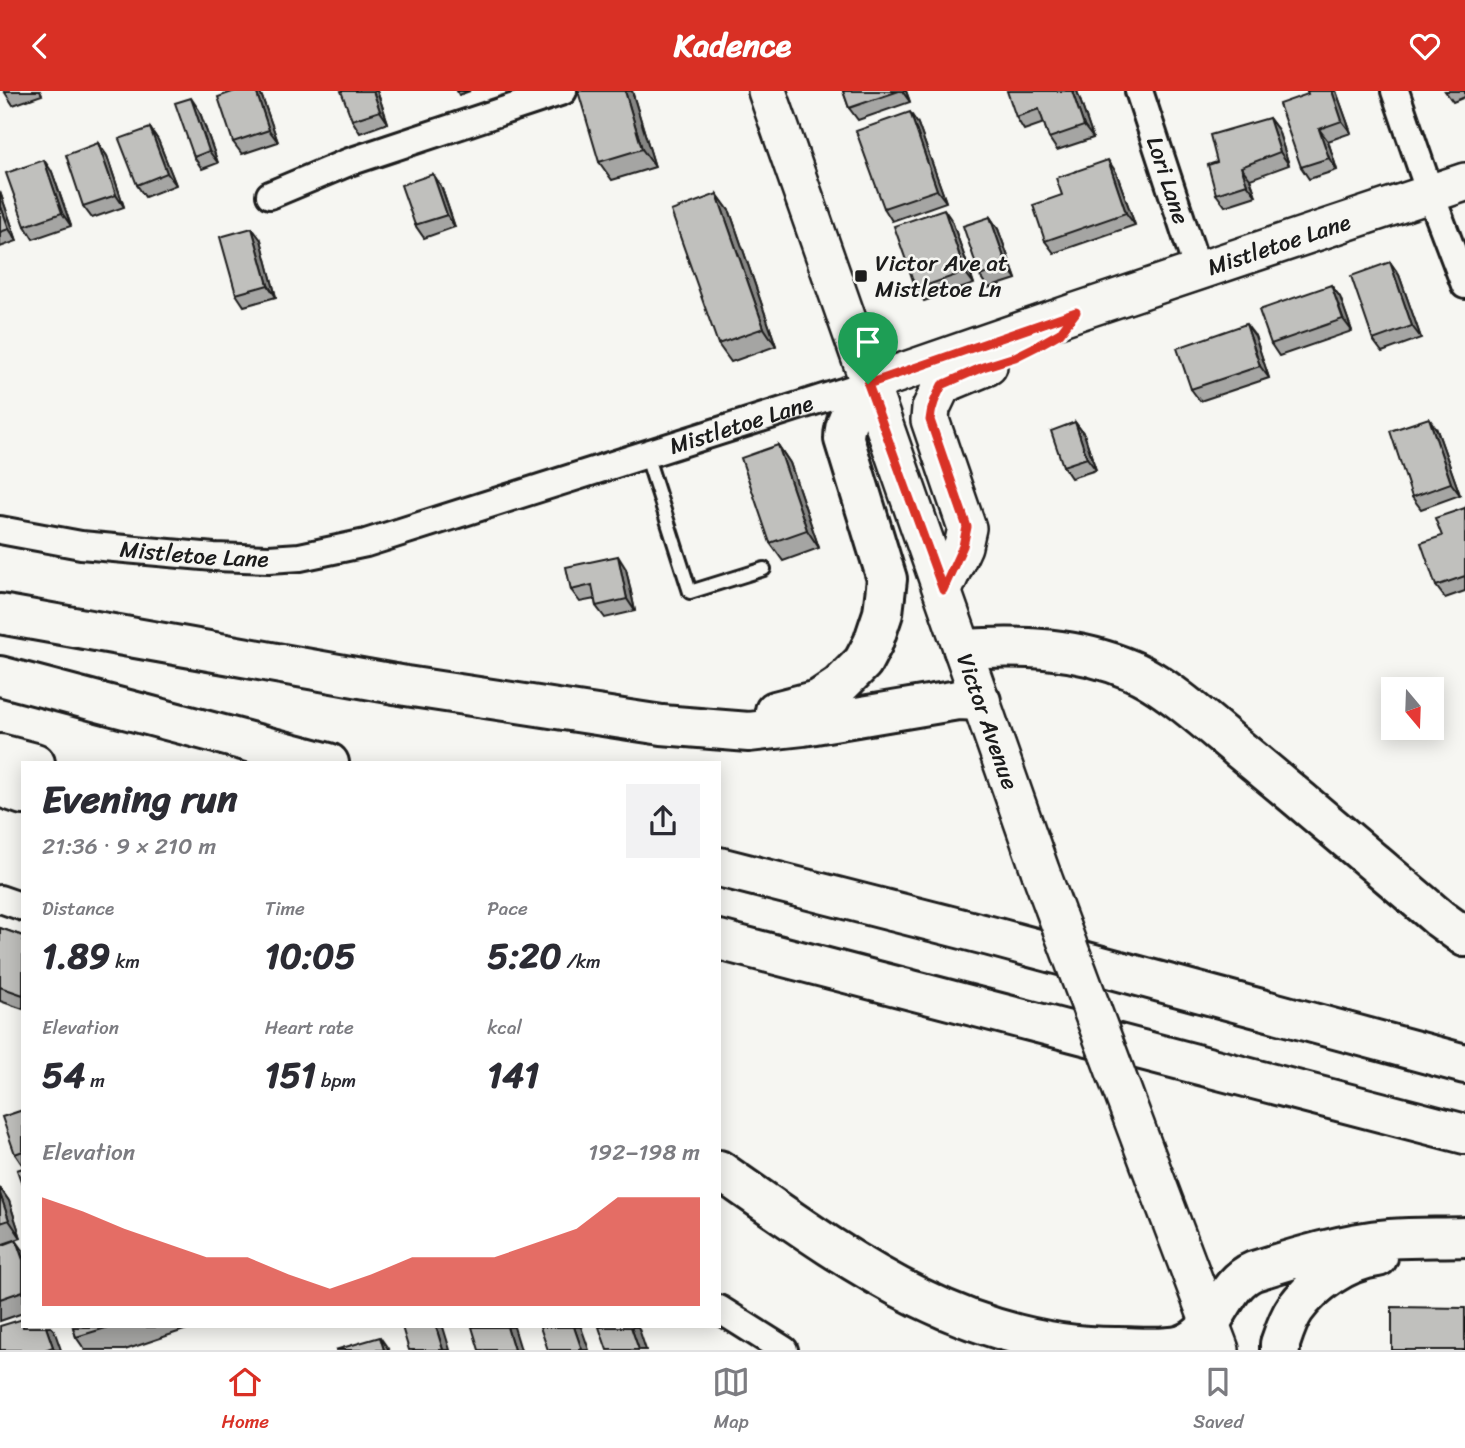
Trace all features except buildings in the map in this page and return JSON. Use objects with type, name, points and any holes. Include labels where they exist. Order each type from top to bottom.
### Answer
[{"type":"highway","points":[[662,725],[780,711],[818,700],[839,686],[863,661],[873,643],[883,613],[887,579],[844,439],[844,428],[868,384]]},
{"type":"highway","points":[[0,614],[405,686],[662,725],[749,731],[803,726],[945,702],[981,701]]},
{"type":"highway","points":[[963,649],[1042,647],[1088,656],[1134,671],[1194,712],[1465,937]]},
{"type":"highway","points":[[0,676],[321,761]]},
{"type":"highway","points":[[0,754],[27,761]]},
{"type":"highway","points":[[0,787],[21,794]]},
{"type":"highway","points":[[721,868],[990,936],[1465,1064]]},
{"type":"highway","points":[[721,941],[1465,1134]]},
{"type":"highway","points":[[721,1171],[819,1240],[889,1283],[974,1322],[1068,1345],[1180,1346],[1194,1340],[1215,1337],[1236,1284],[1247,1273],[1316,1252],[1354,1244],[1390,1239],[1465,1237]]},
{"type":"highway","points":[[1280,1350],[1294,1311],[1310,1292],[1333,1274],[1369,1258],[1465,1253]]},
{"type":"main road","name":"Victor Avenue","points":[[767,91],[1041,873],[1215,1337]]},
{"type":"main road","name":"Mistletoe Lane","points":[[868,384],[1465,182]]},
{"type":"main road","points":[[943,590],[963,546],[967,527],[930,420],[931,408],[940,388],[952,380],[1037,346],[1060,333],[1076,312]]},
{"type":"street","points":[[270,195],[349,162],[563,91]]},
{"type":"street","name":"Lori Lane","points":[[1139,91],[1198,271]]},
{"type":"street","points":[[1395,91],[1465,285]]},
{"type":"street","name":"Mistletoe Lane","points":[[0,530],[81,545],[214,557],[300,557],[366,543],[868,384]]},
{"type":"street","points":[[0,899],[21,906]]},
{"type":"street","points":[[721,1309],[784,1350]]},
{"type":"lane","points":[[646,454],[690,592],[764,569]]},
{"type":"place","name":"Victor Ave at Mistletoe Ln","points":[[861,276]]},
{"type":"route","points":[[1076,312],[1060,333],[1037,346],[1015,357],[983,367],[940,388],[931,408],[930,420],[967,527],[963,546],[943,590],[868,384],[1076,312]]}]
